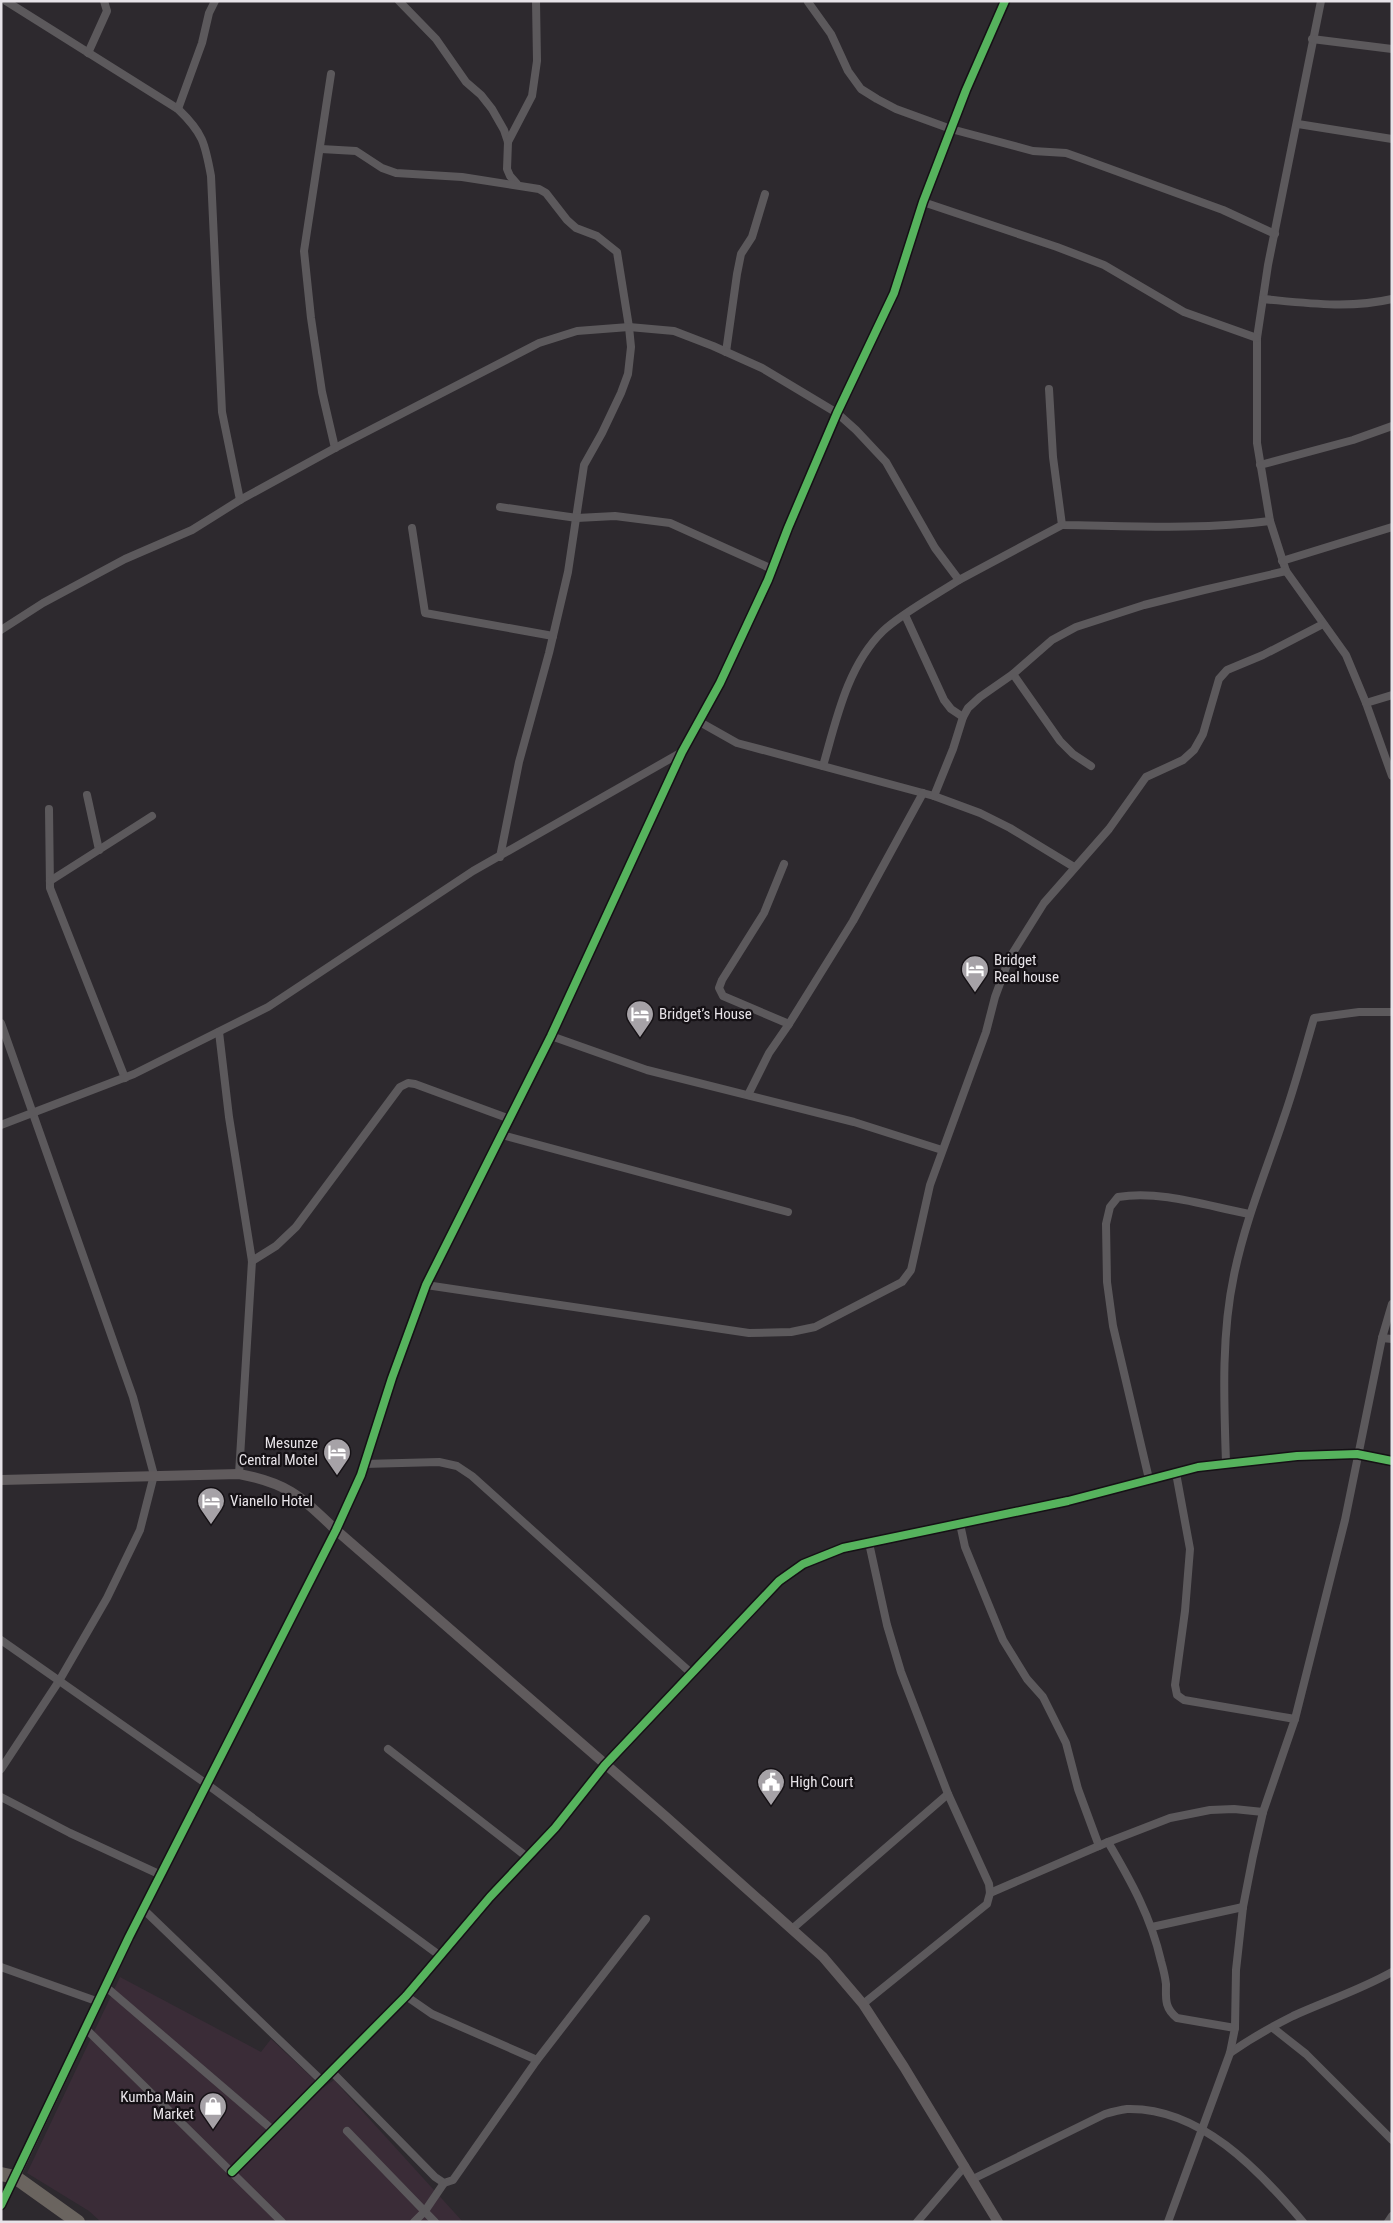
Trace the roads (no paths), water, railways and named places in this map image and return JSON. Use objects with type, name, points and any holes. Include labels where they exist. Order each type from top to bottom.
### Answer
[{"type":"highway","points":[[8,2175],[78,2222]]},
{"type":"street","points":[[6,1],[178,109],[196,127],[206,147],[211,176],[222,412],[240,500]]},
{"type":"street","points":[[88,53],[107,11],[104,1]]},
{"type":"street","points":[[178,109],[202,43],[209,13],[215,1]]},
{"type":"street","points":[[398,1],[436,39],[466,82],[481,95],[492,109],[504,130],[508,142],[507,169],[517,184]]},
{"type":"street","points":[[508,142],[532,96],[537,61],[536,1]]},
{"type":"street","points":[[1,2205],[8,2175],[86,2029],[143,1909],[208,1785],[336,1530],[364,1464],[392,1378],[426,1285],[551,1036],[682,752],[720,682],[772,569],[837,413],[894,293],[923,202],[951,129],[1005,1]]},
{"type":"street","points":[[1321,1],[1312,39],[1298,124],[1275,234],[1257,338],[1257,442],[1270,521],[1286,572],[1346,655],[1366,703],[1392,776]]},
{"type":"street","points":[[808,2],[830,34],[848,71],[860,89],[896,109],[951,129],[1033,151],[1066,153],[1222,210],[1275,234]]},
{"type":"street","points":[[1312,39],[1392,49]]},
{"type":"street","points":[[331,74],[304,251],[311,318],[322,392],[335,448]]},
{"type":"street","points":[[1298,124],[1392,138]]},
{"type":"street","points":[[321,148],[356,151],[382,168],[396,173],[462,177],[517,184],[546,193],[576,228],[596,236],[617,252],[630,326],[631,347],[628,374],[602,433],[584,465],[568,572],[519,762],[500,857]]},
{"type":"street","points":[[726,352],[737,274],[742,254],[752,237],[765,194]]},
{"type":"street","points":[[923,202],[1057,246],[1104,265],[1184,312],[1257,338]]},
{"type":"street","points":[[1264,299],[1332,305],[1373,303],[1392,299]]},
{"type":"street","points":[[1,630],[44,603],[125,559],[192,530],[240,500],[335,448],[540,343],[577,331],[630,326],[674,331],[726,352],[762,368],[837,413],[886,462],[926,533],[959,580]]},
{"type":"street","points":[[1049,389],[1053,457],[1062,525]]},
{"type":"street","points":[[1260,465],[1354,440],[1392,426]]},
{"type":"street","points":[[500,507],[577,518],[615,516],[670,523],[772,569]]},
{"type":"street","points":[[824,766],[839,710],[863,656],[883,631],[959,580],[1062,525],[1191,528],[1236,526],[1270,521]]},
{"type":"street","points":[[1282,561],[1392,527]]},
{"type":"street","points":[[412,528],[424,613],[553,636]]},
{"type":"street","points":[[934,796],[954,749],[963,717],[968,708],[980,697],[1013,674],[1052,640],[1076,627],[1195,592],[1286,572]]},
{"type":"street","points":[[905,615],[944,700],[951,709],[963,717]]},
{"type":"street","points":[[426,1285],[749,1333],[792,1332],[815,1327],[907,1278],[917,1248],[930,1185],[986,1032],[995,997],[1009,959],[1044,903],[1109,829],[1146,777],[1183,760],[1194,750],[1202,734],[1219,679],[1227,670],[1263,655],[1323,624]]},
{"type":"street","points":[[1013,674],[1060,741],[1073,754],[1091,766]]},
{"type":"street","points":[[1366,703],[1392,695]]},
{"type":"street","points":[[698,721],[737,743],[934,796],[980,813],[1074,867]]},
{"type":"street","points":[[1,1125],[125,1078],[268,1007],[474,871],[682,752]]},
{"type":"street","points":[[748,1095],[769,1053],[853,921],[923,793]]},
{"type":"street","points":[[88,794],[99,850]]},
{"type":"street","points":[[49,809],[50,888],[125,1078]]},
{"type":"street","points":[[50,881],[152,816]]},
{"type":"street","points":[[784,864],[764,913],[722,980],[719,988],[723,996],[789,1024]]},
{"type":"street","points":[[1226,1463],[1224,1417],[1227,1320],[1234,1275],[1249,1214],[1284,1118],[1314,1018],[1359,1012],[1392,1012]]},
{"type":"street","points":[[1,1023],[133,1397],[154,1475],[140,1530],[107,1598],[59,1681],[1,1768]]},
{"type":"street","points":[[219,1032],[229,1117],[252,1261],[239,1474]]},
{"type":"street","points":[[551,1036],[647,1070],[854,1122],[942,1150]]},
{"type":"street","points":[[252,1261],[276,1246],[296,1227],[400,1087],[408,1083],[415,1084],[510,1119]]},
{"type":"street","points":[[502,1135],[788,1212]]},
{"type":"street","points":[[1149,1479],[1113,1326],[1105,1237],[1110,1207],[1118,1197],[1134,1194],[1156,1196],[1249,1214]]},
{"type":"street","points":[[1168,2222],[1201,2127],[1230,2053],[1234,2028],[1236,1970],[1243,1907],[1263,1812],[1295,1719],[1345,1520],[1382,1338],[1392,1304]]},
{"type":"street","points":[[1382,1338],[1392,1339]]},
{"type":"street","points":[[232,2172],[406,1996],[438,1956],[555,1828],[605,1766],[779,1581],[803,1564],[824,1555],[869,1543],[1068,1502],[1149,1479],[1226,1463],[1297,1456],[1357,1454],[1392,1460]]},
{"type":"street","points":[[364,1464],[439,1462],[457,1466],[472,1476],[692,1674]]},
{"type":"street","points":[[1176,1473],[1190,1549],[1185,1611],[1175,1685],[1177,1695],[1184,1700],[1295,1719]]},
{"type":"street","points":[[1,1480],[239,1474],[260,1478],[285,1487],[307,1502],[336,1530],[605,1766],[665,1816],[823,1957],[863,2004],[998,2222]]},
{"type":"street","points":[[960,1524],[965,1547],[1004,1640],[1027,1679],[1043,1697],[1066,1743],[1078,1789],[1099,1846]]},
{"type":"street","points":[[863,2004],[987,1904],[990,1894],[990,1884],[948,1794],[901,1672],[869,1543]]},
{"type":"street","points":[[1,1640],[208,1785],[438,1956]]},
{"type":"street","points":[[388,1749],[527,1857]]},
{"type":"street","points":[[792,1929],[948,1794]]},
{"type":"street","points":[[1,1797],[70,1833],[161,1875]]},
{"type":"street","points":[[990,1894],[1108,1842],[1170,1818],[1210,1810],[1234,1809],[1263,1812]]},
{"type":"street","points":[[1108,1842],[1134,1886],[1152,1927],[1166,1982],[1165,2000],[1170,2012],[1177,2018],[1234,2028]]},
{"type":"street","points":[[1152,1927],[1243,1907]]},
{"type":"street","points":[[143,1909],[322,2081]]},
{"type":"street","points":[[332,2071],[435,2177],[444,2182],[454,2180],[537,2060],[646,1919]]},
{"type":"street","points":[[1,1967],[99,2002]]},
{"type":"street","points":[[1230,2053],[1253,2037],[1294,2016],[1374,1982],[1392,1972]]},
{"type":"street","points":[[106,1987],[274,2130]]},
{"type":"street","points":[[406,1996],[432,2014],[537,2060]]},
{"type":"street","points":[[1273,2028],[1306,2054],[1392,2140]]},
{"type":"street","points":[[86,2029],[282,2222]]},
{"type":"street","points":[[972,2178],[1105,2114],[1126,2109],[1170,2114],[1201,2127],[1258,2172],[1303,2222]]},
{"type":"street","points":[[347,2131],[435,2222]]},
{"type":"street","points":[[917,2222],[965,2166]]},
{"type":"street","points":[[414,2222],[425,2211],[444,2182]]},
{"type":"street","points":[[1388,2222],[1392,2216]]},
{"type":"place","name":"Bridget Real house","points":[[975,993]]},
{"type":"place","name":"Bridget’s House","points":[[640,1038]]},
{"type":"place","name":"Mesunze Central Motel","points":[[337,1476]]},
{"type":"place","name":"Vianello Hotel","points":[[211,1525]]},
{"type":"place","name":"High Court","points":[[771,1806]]},
{"type":"place","name":"Kumba Main Market","points":[[213,2130]]}]
